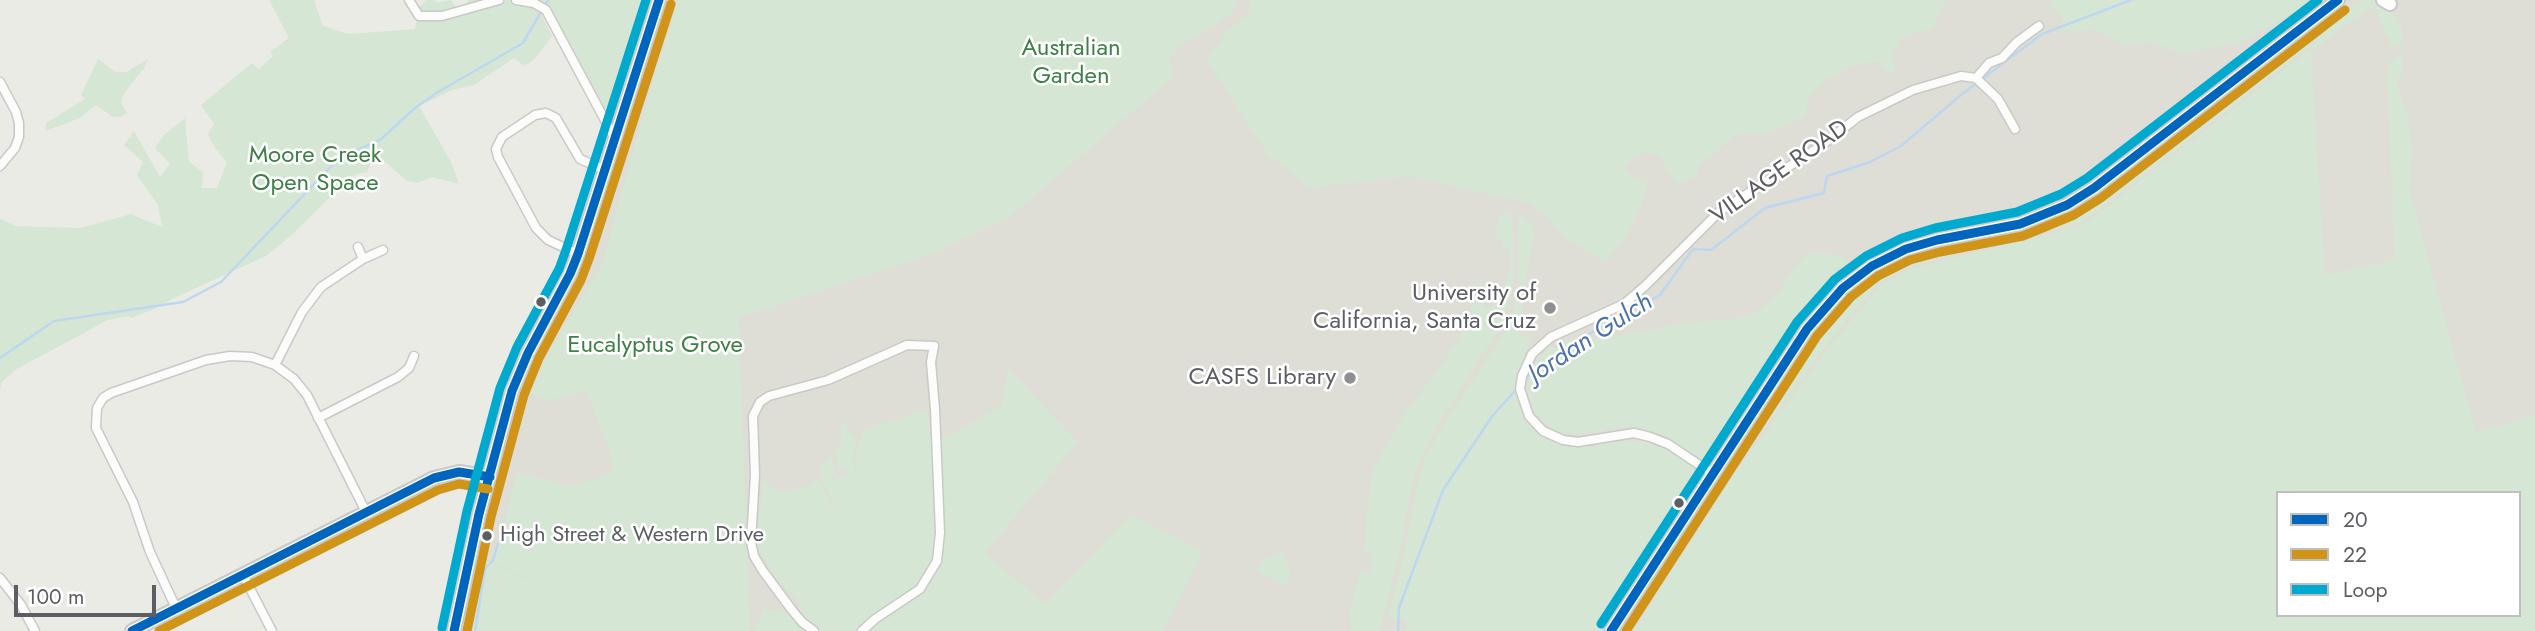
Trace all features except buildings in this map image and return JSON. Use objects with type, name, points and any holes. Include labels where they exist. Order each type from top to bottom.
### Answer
[{"type":"main road","points":[[454,631],[479,514],[512,391],[578,254],[659,0]]},
{"type":"main road","points":[[1611,631],[1807,329],[1832,299],[1856,278],[1884,260],[1921,244],[2020,224],[2067,205],[2094,188],[2338,0]]},
{"type":"main road","points":[[132,631],[444,475],[468,472],[490,477]]},
{"type":"street","points":[[409,0],[419,16],[442,16],[499,0]]},
{"type":"street","points":[[516,0],[534,3],[546,10],[615,139]]},
{"type":"street","points":[[2015,129],[1998,99],[1976,78],[1989,63],[2002,58],[2017,42],[2039,26]]},
{"type":"street","name":"VILLAGE ROAD","points":[[1713,474],[1668,444],[1650,437],[1634,433],[1578,442],[1563,440],[1543,431],[1529,416],[1520,389],[1526,364],[1532,354],[1551,337],[1624,304],[1719,212],[1822,145],[1858,117],[1913,90],[1961,76],[1976,78]]},
{"type":"street","points":[[0,82],[16,112],[19,137],[15,148],[0,166]]},
{"type":"street","points":[[578,254],[548,240],[536,228],[496,149],[502,137],[535,115],[546,113],[556,118],[580,159],[605,170]]},
{"type":"street","points":[[358,247],[363,259]]},
{"type":"street","points":[[275,365],[310,300],[333,278],[383,250]]},
{"type":"street","points":[[814,631],[792,610],[754,556],[751,542],[755,475],[753,416],[760,402],[769,396],[817,384],[907,345],[934,346],[931,362],[940,533],[937,561],[920,589],[862,631]]},
{"type":"street","points":[[176,608],[150,552],[133,502],[96,428],[97,408],[103,398],[111,393],[206,360],[230,356],[251,357],[275,365],[294,379],[307,395],[366,512]]},
{"type":"street","points":[[318,418],[398,377],[409,368],[414,356]]},
{"type":"street","points":[[243,575],[272,631]]},
{"type":"street","points":[[0,578],[21,605],[35,631]]},
{"type":"shaded area","name":"University of California, Santa Cruz","points":[[547,0],[2535,0],[2535,631],[460,631],[519,401],[533,366],[589,261],[622,154]]},
{"type":"green space","name":"Moore Creek Open Space","points":[[269,0],[314,0],[323,26],[349,34],[415,29],[419,7],[426,0],[451,0],[456,7],[466,8],[468,0],[648,0],[606,117],[550,7],[541,14],[552,36],[535,59],[524,66],[514,58],[474,85],[452,90],[419,106],[451,162],[459,184],[432,177],[417,183],[407,181],[383,160],[373,157],[367,172],[354,175],[345,182],[293,234],[266,256],[157,308],[131,318],[129,316],[108,320],[15,370],[1,383],[0,392],[0,219],[17,226],[81,228],[131,214],[162,227],[158,205],[137,175],[143,162],[124,145],[134,131],[160,177],[170,164],[155,148],[163,136],[185,118],[189,162],[203,172],[202,188],[217,188],[227,162],[208,134],[214,124],[201,105],[252,63],[259,69],[272,57],[271,51],[289,38]]},
{"type":"green space","points":[[678,0],[1238,0],[1233,12],[1225,19],[1175,49],[1177,53],[1169,60],[1175,76],[1010,217],[928,256],[739,317],[750,631],[465,631],[478,568],[486,560],[570,601],[494,562],[517,473],[570,486],[602,477],[610,472],[612,467],[608,446],[585,391],[546,402],[527,391],[603,261],[643,114]]},
{"type":"green space","points":[[1250,0],[1950,0],[1942,6],[1932,29],[1906,35],[1899,42],[1892,57],[1896,67],[1892,73],[1883,71],[1879,62],[1858,63],[1827,79],[1810,96],[1804,117],[1761,135],[1751,132],[1736,135],[1699,164],[1697,175],[1678,186],[1660,157],[1647,152],[1637,155],[1624,166],[1630,175],[1648,183],[1640,210],[1628,234],[1606,263],[1564,237],[1545,214],[1528,203],[1409,176],[1310,188],[1267,154],[1207,61],[1224,34],[1249,12]]},
{"type":"green space","points":[[2052,0],[2310,0],[2295,12],[2238,43],[2181,53],[2149,41],[2123,47],[2114,39],[2094,30],[2061,31],[2063,17],[2050,6]]},
{"type":"green space","points":[[2374,0],[2384,4],[2397,18],[2402,28],[2403,43],[2392,46],[2388,44],[2391,42],[2376,11],[2370,7],[2311,52],[2325,275],[2394,260],[2387,71],[2391,61],[2403,52],[2402,76],[2396,78],[2408,118],[2412,147],[2410,192],[2476,432],[2535,415],[2535,631],[1633,631],[1737,470],[1832,343],[1880,286],[1910,269],[2077,227],[2087,222],[2308,51],[2332,22],[2354,5]]},
{"type":"green space","points":[[2331,20],[2296,58],[2083,222],[1909,267],[1884,280],[1834,336],[1730,474],[1732,470],[1729,468],[1735,454],[1812,335],[1854,289],[1878,271],[1912,255],[1946,245],[2031,228],[2080,207],[2304,36],[2306,38]]},
{"type":"green space","points":[[98,59],[115,72],[126,72],[148,59],[124,93],[121,102],[127,113],[113,117],[96,105],[80,118],[46,131],[46,123],[85,99],[81,95]]},
{"type":"green space","points":[[1508,212],[1512,220],[1513,286],[1502,324],[1439,423],[1418,466],[1380,631],[1351,631],[1349,613],[1356,584],[1361,571],[1370,574],[1372,553],[1364,551],[1373,469],[1399,422],[1457,343],[1472,309],[1477,279],[1485,308],[1491,307],[1502,293],[1510,271],[1510,250],[1503,248],[1502,241],[1496,239],[1495,235],[1500,214]]},
{"type":"green space","points":[[1521,215],[1530,222],[1535,233],[1523,294],[1523,313],[1515,317],[1520,335],[1529,334],[1531,341],[1518,372],[1516,387],[1518,405],[1527,422],[1552,442],[1568,446],[1590,444],[1592,450],[1598,448],[1597,443],[1614,440],[1650,442],[1694,467],[1694,476],[1684,486],[1681,496],[1674,499],[1678,505],[1657,546],[1648,548],[1654,551],[1600,631],[1407,631],[1404,619],[1388,617],[1419,478],[1426,456],[1443,425],[1507,329],[1519,287],[1518,218]]},
{"type":"green space","points":[[1818,252],[1841,256],[1849,262],[1835,271],[1834,281],[1817,300],[1749,405],[1707,459],[1702,460],[1666,436],[1647,429],[1625,427],[1578,434],[1558,432],[1543,422],[1533,410],[1528,393],[1529,377],[1536,361],[1549,347],[1554,348],[1570,340],[1582,342],[1691,322],[1740,318],[1754,313],[1773,299],[1799,261]]},
{"type":"green space","points":[[1008,368],[1078,442],[985,553],[1045,604],[1131,514],[1203,552],[1163,631],[754,631],[763,609],[808,614],[783,587],[760,551],[758,522],[764,478],[774,490],[783,492],[804,487],[818,478],[832,504],[833,501],[820,477],[819,468],[832,455],[835,476],[831,478],[832,484],[834,478],[850,475],[839,468],[834,454],[841,442],[841,421],[856,440],[852,460],[857,474],[855,457],[864,431],[877,424],[899,420],[924,410],[928,414],[932,444],[1001,407]]},
{"type":"green space","points":[[1721,484],[1723,487],[1630,631],[1620,631],[1666,560],[1668,563],[1670,554],[1700,520]]},
{"type":"green space","points":[[1283,552],[1291,573],[1286,586],[1257,571],[1263,560]]},
{"type":"waterway","points":[[0,358],[54,321],[183,302],[221,282],[339,158],[380,140],[415,108],[438,92],[523,43],[548,0]]},
{"type":"waterway","name":"Jordan Gulch","points":[[1523,382],[1534,370],[1573,343],[1660,295],[1693,249],[1711,250],[1765,208],[1824,193],[1827,176],[1870,162],[1901,146],[1961,95],[2042,34],[2131,0]]},
{"type":"waterway","points":[[2155,154],[2319,28]]},
{"type":"waterway","points":[[1739,453],[1826,320],[1849,296],[1878,274]]},
{"type":"waterway","name":"Jordan Gulch","points":[[1398,631],[1399,608],[1443,490],[1493,415],[1517,389]]},
{"type":"waterway","points":[[475,631],[485,569],[493,560],[498,544]]},
{"type":"transit line","name":"Loop","points":[[442,628],[467,511],[500,388],[517,347],[559,269],[646,0]]},
{"type":"transit line","name":"20","points":[[454,631],[479,514],[512,391],[578,254],[659,0]]},
{"type":"transit line","name":"Loop","points":[[1601,624],[1797,322],[1835,279],[1866,256],[1902,238],[1935,228],[2017,212],[2061,194],[2087,178],[2318,0]]},
{"type":"transit line","name":"20","points":[[1611,631],[1807,329],[1843,288],[1872,266],[1906,249],[1937,240],[2020,224],[2067,205],[2094,188],[2338,0]]},
{"type":"transit line","name":"22","points":[[467,631],[491,517],[524,395],[539,358],[581,280],[589,259],[671,4]]},
{"type":"transit line","name":"22","points":[[1626,631],[1817,336],[1851,297],[1878,276],[1910,260],[2023,236],[2074,215],[2101,198],[2345,10]]},
{"type":"transit line","name":"20","points":[[132,631],[434,478],[459,472],[490,477]]},
{"type":"transit line","name":"22","points":[[159,631],[438,490],[459,484],[488,489]]},
{"type":"place","name":"University of California, Santa Cruz","points":[[1550,308]]},
{"type":"place","name":"CASFS Library","points":[[1350,378]]},
{"type":"place","name":"High Street & Western Drive","points":[[487,536]]},
{"type":"park label","name":"Australian Garden","points":[[1071,63]]},
{"type":"park label","name":"Eucalyptus Grove","points":[[655,346]]}]
